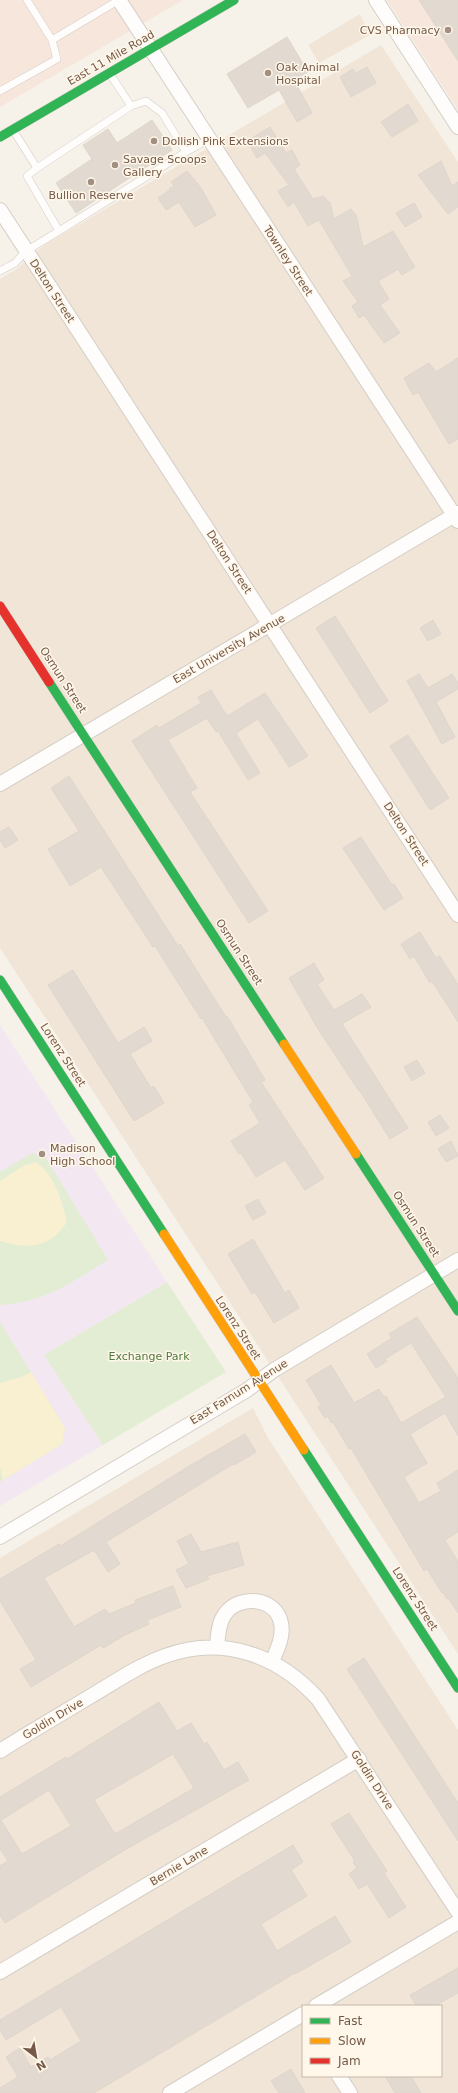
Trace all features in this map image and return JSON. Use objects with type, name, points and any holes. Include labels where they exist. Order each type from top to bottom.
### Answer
[{"type":"street","name":"Townley Street","points":[[119,0],[457,516]]},
{"type":"street","name":"East 11 Mile Road","points":[[0,137],[234,0]]},
{"type":"street","points":[[376,0],[458,127]]},
{"type":"street","name":"Delton Street","points":[[0,210],[458,914]]},
{"type":"street","name":"East University Avenue","points":[[0,784],[457,516]]},
{"type":"street","name":"Osmun Street","points":[[0,606],[458,1311]]},
{"type":"street","name":"Lorenz Street","points":[[0,980],[458,1688]]},
{"type":"street","name":"East Farnum Avenue","points":[[0,1536],[247,1390],[274,1370],[458,1260]]},
{"type":"street","points":[[217,1647],[220,1624],[224,1615],[238,1604],[247,1600],[256,1600],[270,1607],[281,1622],[282,1631],[272,1662]]},
{"type":"street","name":"Goldin Drive","points":[[0,1750],[136,1668],[182,1650],[217,1647],[240,1650],[272,1662],[287,1671],[308,1688],[329,1714],[458,1912]]},
{"type":"street","name":"Bernie Lane","points":[[0,1972],[359,1759]]},
{"type":"street","points":[[318,2005],[458,1922]]},
{"type":"street","points":[[170,2093],[302,2016]]},
{"type":"street","points":[[340,2077],[350,2093]]},
{"type":"lane","points":[[0,91],[57,59],[52,40],[27,0]]},
{"type":"lane","points":[[52,40],[119,0]]},
{"type":"lane","points":[[109,72],[131,106]]},
{"type":"lane","points":[[59,231],[27,176],[131,106],[146,101],[162,113],[186,152]]},
{"type":"lane","points":[[12,130],[37,168]]},
{"type":"lane","points":[[0,271],[15,263],[26,251],[209,139]]},
{"type":"shaded area","points":[[0,0],[183,0],[0,107]]},
{"type":"shaded area","points":[[387,0],[458,0],[458,110]]},
{"type":"shaded area","points":[[360,14],[370,35],[319,63],[308,45]]},
{"type":"shaded area","points":[[381,45],[458,162],[458,1654],[0,948],[0,279],[15,270],[43,246]]},
{"type":"shaded area","name":"Madison High School","points":[[0,1025],[167,1282],[44,1355],[103,1445],[0,1506]]},
{"type":"shaded area","points":[[253,1408],[268,1438],[458,1730],[458,2093],[0,2093],[0,1558]]},
{"type":"green space","points":[[32,1153],[46,1158],[108,1260],[69,1284],[44,1296],[31,1300],[0,1305],[0,1172]]},
{"type":"green space","name":"Exchange Park","points":[[167,1282],[226,1372],[103,1445],[44,1355]]},
{"type":"green space","points":[[0,1322],[65,1428],[62,1444],[0,1482]]},
{"type":"sand","points":[[36,1162],[43,1167],[53,1181],[60,1197],[67,1222],[61,1231],[54,1237],[38,1245],[29,1246],[10,1244],[0,1241],[0,1181],[23,1166]]},
{"type":"sand","points":[[31,1372],[65,1428],[62,1444],[3,1480],[0,1467],[0,1383],[21,1377]]},
{"type":"building","name":"CVS Pharmacy","points":[[419,0],[458,0],[458,61]]},
{"type":"building","name":"Oak Animal Hospital","points":[[287,37],[308,72],[294,80],[312,113],[297,122],[279,90],[248,108],[227,74]]},
{"type":"building","points":[[367,67],[376,83],[351,97],[340,77],[353,69],[356,73]]},
{"type":"building","points":[[408,104],[418,121],[392,137],[381,122]]},
{"type":"building","points":[[152,120],[172,150],[76,213],[56,183],[92,159],[83,145],[108,129],[117,143]]},
{"type":"building","points":[[270,127],[286,153],[292,150],[300,165],[294,169],[313,199],[323,196],[330,203],[334,219],[351,209],[356,215],[363,247],[393,231],[415,267],[402,275],[398,269],[378,281],[389,299],[380,305],[400,333],[384,343],[364,315],[359,318],[352,306],[358,302],[343,281],[352,276],[319,220],[308,226],[294,202],[288,207],[278,191],[289,185],[265,153],[257,158],[247,141]]},
{"type":"building","points":[[441,161],[452,186],[458,182],[458,207],[448,214],[418,175]]},
{"type":"building","points":[[187,171],[201,188],[216,215],[195,227],[179,202],[166,210],[158,198],[174,186],[171,182]]},
{"type":"building","points":[[414,203],[422,217],[405,227],[396,213]]},
{"type":"building","points":[[458,358],[458,439],[449,444],[418,392],[413,395],[404,378],[429,363],[436,372]]},
{"type":"building","points":[[335,616],[388,701],[370,713],[316,628]]},
{"type":"building","points":[[433,620],[441,634],[428,641],[420,628]]},
{"type":"building","points":[[419,674],[428,688],[452,674],[458,683],[458,689],[436,702],[455,737],[442,744],[407,681]]},
{"type":"building","points":[[211,690],[227,716],[265,693],[308,756],[289,767],[258,719],[236,733],[260,773],[248,780],[218,731],[216,732],[207,718],[168,740],[197,788],[190,792],[268,911],[249,923],[132,741],[157,725],[159,728],[201,703],[198,697]]},
{"type":"building","points":[[408,735],[449,798],[430,810],[390,746]]},
{"type":"building","points":[[69,776],[178,946],[180,944],[226,1017],[227,1016],[265,1080],[261,1082],[324,1178],[305,1190],[285,1160],[256,1177],[241,1153],[239,1154],[231,1141],[260,1123],[249,1105],[253,1102],[202,1018],[201,1019],[155,946],[153,947],[101,867],[70,886],[48,849],[79,831],[51,788]]},
{"type":"building","points":[[9,827],[18,840],[5,848],[0,840],[0,832]]},
{"type":"building","points":[[361,837],[392,885],[394,884],[403,898],[384,910],[343,848]]},
{"type":"building","points":[[420,932],[436,958],[440,956],[458,985],[458,1022],[432,981],[430,983],[414,956],[410,959],[401,944]]},
{"type":"building","points":[[314,963],[324,980],[317,984],[334,1010],[362,994],[371,1007],[342,1024],[408,1128],[390,1139],[318,1029],[289,978]]},
{"type":"building","points":[[73,970],[118,1043],[144,1027],[152,1041],[130,1054],[151,1088],[154,1086],[164,1103],[134,1121],[48,985]]},
{"type":"building","points":[[417,1060],[425,1073],[412,1081],[404,1067]]},
{"type":"building","points":[[440,1115],[449,1128],[436,1136],[428,1122]]},
{"type":"building","points":[[451,1141],[458,1156],[446,1162],[438,1149]]},
{"type":"building","points":[[258,1199],[266,1213],[253,1220],[245,1206]]},
{"type":"building","points":[[253,1239],[285,1293],[289,1290],[299,1308],[274,1323],[255,1292],[252,1294],[228,1254]]},
{"type":"building","points":[[417,1317],[458,1378],[458,1436],[445,1413],[410,1434],[427,1463],[404,1477],[419,1503],[441,1491],[437,1483],[458,1470],[458,1532],[445,1540],[458,1562],[458,1613],[448,1598],[447,1599],[443,1592],[442,1593],[427,1569],[424,1571],[351,1448],[349,1449],[333,1422],[331,1423],[328,1416],[325,1418],[318,1407],[321,1405],[306,1380],[331,1365],[354,1403],[379,1389],[384,1397],[386,1396],[401,1423],[446,1397],[411,1343],[385,1359],[387,1361],[376,1368],[367,1354],[392,1338],[389,1334]]},
{"type":"building","points":[[245,1434],[256,1452],[234,1465],[233,1464],[106,1542],[120,1564],[108,1572],[94,1550],[44,1578],[74,1627],[105,1609],[109,1614],[136,1603],[135,1600],[173,1586],[181,1607],[147,1620],[149,1624],[125,1635],[103,1648],[101,1645],[31,1687],[20,1669],[36,1660],[0,1601],[0,1579],[59,1544],[60,1546],[191,1465]]},
{"type":"building","points":[[191,1534],[201,1552],[238,1542],[244,1565],[207,1576],[209,1579],[186,1588],[176,1570],[189,1564],[177,1541]]},
{"type":"building","points":[[364,1658],[458,1803],[458,1841],[347,1669]]},
{"type":"building","points":[[159,1702],[177,1731],[191,1723],[204,1744],[207,1742],[224,1770],[238,1762],[249,1780],[128,1848],[5,1923],[0,1915],[0,1866],[8,1861],[0,1849],[0,1797],[66,1757],[67,1759]],"holes":[[[173,1754],[194,1788],[115,1834],[94,1800]],[[49,1790],[71,1826],[22,1854],[1,1820]]]},
{"type":"building","points":[[349,1813],[387,1871],[384,1873],[406,1907],[389,1918],[367,1884],[359,1889],[349,1874],[357,1868],[353,1862],[355,1861],[331,1824]]},
{"type":"building","points":[[293,1845],[303,1862],[291,1870],[307,1896],[261,1924],[277,1951],[335,1916],[351,1942],[295,1973],[94,2093],[0,2093],[0,2088],[18,2077],[6,2057],[20,2048],[31,2067],[48,2057],[50,2060],[81,2041],[61,2007],[6,2040],[0,2030],[0,2020]]},
{"type":"building","points":[[458,1968],[458,1993],[436,2005],[415,2005],[410,1995]]},
{"type":"building","points":[[291,2069],[305,2093],[279,2093],[271,2081]]},
{"type":"building","points":[[386,2077],[412,2077],[421,2093],[395,2093]]},
{"type":"traffic: fast","points":[[0,137],[234,0]]},
{"type":"traffic: fast","points":[[49,682],[284,1044]]},
{"type":"traffic: fast","points":[[0,980],[164,1234]]},
{"type":"traffic: fast","points":[[356,1154],[458,1311]]},
{"type":"traffic: fast","points":[[304,1450],[458,1688]]},
{"type":"traffic: slow","points":[[284,1044],[356,1154]]},
{"type":"traffic: slow","points":[[164,1234],[304,1450]]},
{"type":"traffic: jam","points":[[0,606],[49,682]]},
{"type":"place","name":"CVS Pharmacy","points":[[448,30]]},
{"type":"place","name":"Oak Animal Hospital","points":[[268,73]]},
{"type":"place","name":"Dollish Pink Extensions","points":[[154,141]]},
{"type":"place","name":"Savage Scoops Gallery","points":[[115,165]]},
{"type":"place","name":"Bullion Reserve","points":[[91,182]]},
{"type":"place","name":"Madison High School","points":[[42,1154]]}]
